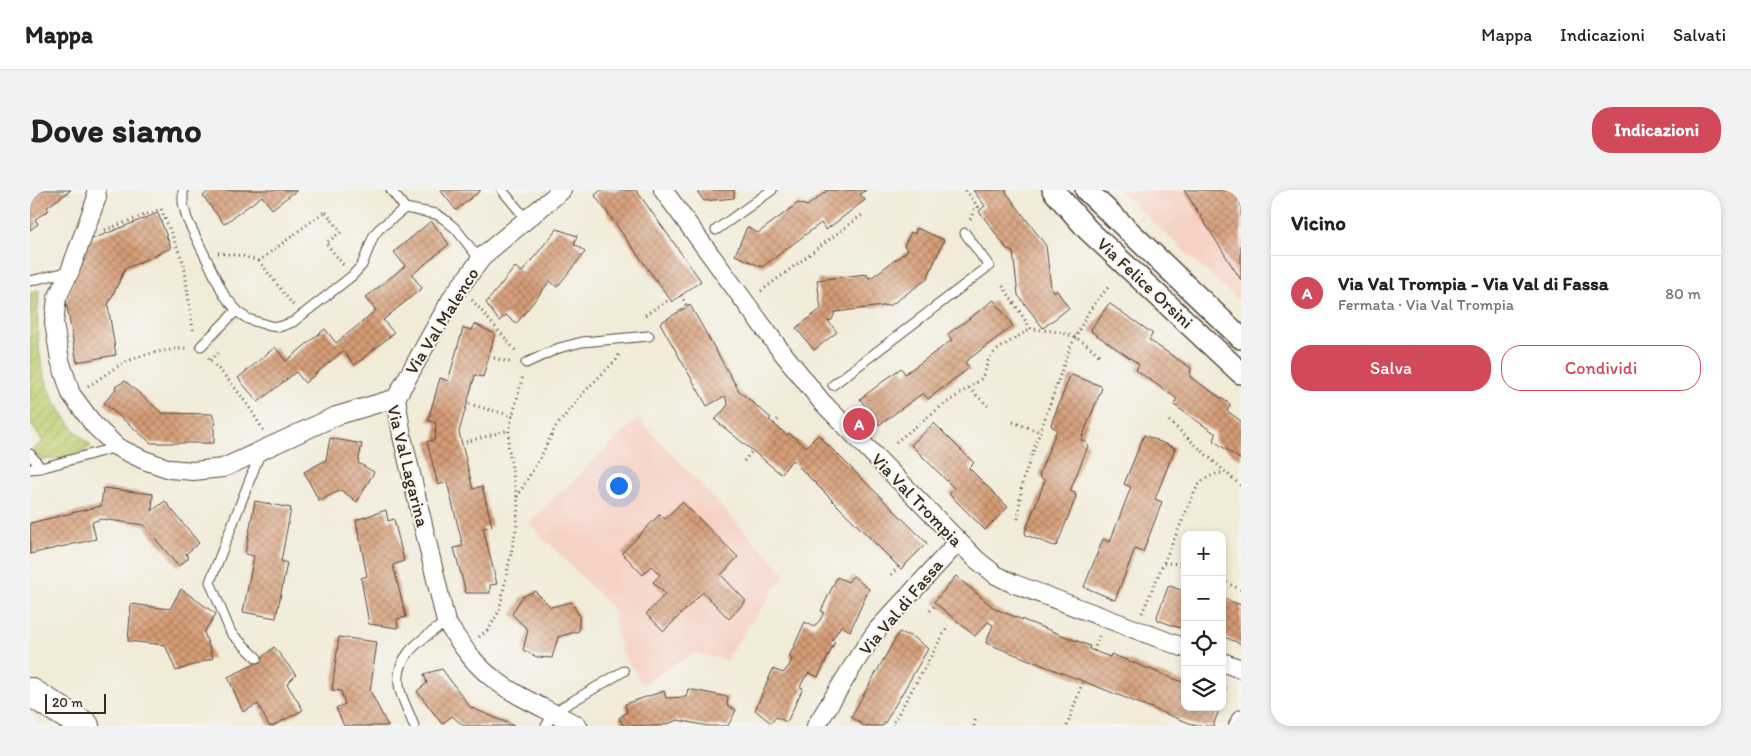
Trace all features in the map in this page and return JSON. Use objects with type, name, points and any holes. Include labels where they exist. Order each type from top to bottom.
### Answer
[{"type":"highway","points":[[30,692],[85,726]]},
{"type":"street","name":"Via Val Lagarina","points":[[96,190],[96,197],[70,271],[57,298],[54,323],[60,360],[71,394],[94,425],[117,447],[144,460],[170,469],[192,471],[223,468],[336,416],[396,398],[402,436],[446,622],[464,648],[490,676],[523,697],[550,719],[578,726]]},
{"type":"street","name":"Via Val Malenco","points":[[396,398],[453,296],[484,254],[562,190]]},
{"type":"street","name":"Via Val Trompia","points":[[663,190],[778,347],[821,401],[958,542],[996,575],[1012,583],[1181,647]]},
{"type":"street","name":"Via Felice Orsini","points":[[1053,190],[1088,230],[1241,373]]},
{"type":"street","name":"Via Felice Orsini","points":[[1086,190],[1241,338]]},
{"type":"street","name":"Via Val di Fassa","points":[[816,726],[878,629],[958,542]]},
{"type":"street","points":[[1226,663],[1241,669]]},
{"type":"street","points":[[1238,726],[1241,719]]},
{"type":"lane","points":[[182,190],[185,211],[224,295],[236,310],[248,318],[270,326],[286,325],[302,316],[352,276],[362,265],[370,242],[379,229],[405,208]]},
{"type":"lane","points":[[391,190],[405,208],[436,214],[450,223],[480,260]]},
{"type":"lane","points":[[502,190],[526,219]]},
{"type":"lane","points":[[716,230],[772,190]]},
{"type":"lane","points":[[833,384],[988,266],[965,233]]},
{"type":"lane","points":[[30,281],[70,271]]},
{"type":"lane","points":[[201,346],[236,310]]},
{"type":"lane","points":[[525,364],[559,348],[582,342],[649,336]]},
{"type":"lane","points":[[30,469],[41,468],[117,447]]},
{"type":"lane","points":[[257,658],[231,633],[210,582],[267,448]]},
{"type":"lane","points":[[30,454],[41,468]]},
{"type":"lane","points":[[414,726],[400,690],[398,672],[404,658],[417,642],[446,622]]},
{"type":"lane","points":[[550,719],[624,671]]},
{"type":"path","points":[[965,233],[974,210],[978,207],[966,190]]},
{"type":"path","points":[[82,236],[91,236],[161,209],[184,264],[192,324],[201,346],[210,360],[248,403],[267,448]]},
{"type":"path","points":[[259,261],[325,211],[341,232],[326,243],[352,276]]},
{"type":"path","points":[[761,291],[862,215]]},
{"type":"path","points":[[202,250],[242,256],[259,261],[302,316]]},
{"type":"path","points":[[461,286],[525,364]]},
{"type":"path","points":[[1003,286],[1031,329]]},
{"type":"path","points":[[1018,519],[1022,483],[1075,336],[1089,311],[1110,286]]},
{"type":"path","points":[[680,295],[687,306]]},
{"type":"path","points":[[645,314],[670,299]]},
{"type":"path","points":[[896,442],[984,376],[987,361],[992,354],[1031,329],[1075,336],[1100,355]]},
{"type":"path","points":[[516,497],[540,458],[555,428],[585,391],[616,360],[627,338]]},
{"type":"path","points":[[71,394],[86,388],[130,360],[201,346]]},
{"type":"path","points":[[210,360],[218,353]]},
{"type":"path","points":[[494,358],[525,364]]},
{"type":"path","points":[[464,648],[489,629],[499,611],[518,514],[508,444],[509,430],[525,364]]},
{"type":"path","points":[[969,388],[989,407]]},
{"type":"path","points":[[469,404],[513,416]]},
{"type":"path","points":[[774,424],[780,417]]},
{"type":"path","points":[[1013,422],[1040,432]]},
{"type":"path","points":[[1168,422],[1241,486]]},
{"type":"path","points":[[466,442],[509,430]]},
{"type":"path","points":[[744,461],[752,450]]},
{"type":"path","points":[[1135,630],[1198,484],[1208,477],[1225,472]]},
{"type":"path","points":[[1164,563],[1181,564]]},
{"type":"path","points":[[890,575],[899,566]]},
{"type":"path","points":[[1226,582],[1241,590]]},
{"type":"path","points":[[930,611],[936,604]]},
{"type":"path","points":[[893,726],[948,626]]},
{"type":"path","points":[[1067,726],[1083,681]]},
{"type":"path","points":[[974,726],[976,717]]},
{"type":"shaded area","points":[[1118,190],[1241,190],[1241,303]]},
{"type":"shaded area","points":[[638,418],[785,574],[725,660],[694,653],[642,684],[621,651],[612,608],[529,523]]},
{"type":"green space","points":[[39,290],[38,335],[44,375],[51,394],[61,412],[91,446],[76,454],[62,458],[42,459],[32,450],[43,442],[30,423],[30,293]]},
{"type":"building","points":[[30,190],[71,190],[47,207],[49,210],[35,219],[38,224],[30,230]]},
{"type":"building","points":[[210,190],[297,190],[272,209],[262,196],[224,224],[203,196]]},
{"type":"building","points":[[440,190],[481,190],[456,210]]},
{"type":"building","points":[[601,190],[636,190],[701,281],[672,302],[596,197],[595,195]]},
{"type":"building","points":[[696,190],[734,190],[734,198],[704,201]]},
{"type":"building","points":[[828,190],[866,190],[860,194],[865,200],[826,230],[821,223],[762,267],[735,255],[747,227],[758,233],[798,203],[807,206]]},
{"type":"building","points":[[973,190],[1007,190],[1006,192],[1046,246],[1051,288],[1053,291],[1057,291],[1069,308],[1043,328],[1018,295],[1013,252],[1007,249],[979,211],[985,206]]},
{"type":"building","points":[[1184,190],[1241,190],[1241,280]]},
{"type":"building","points":[[158,213],[171,248],[125,269],[108,305],[116,355],[77,362],[66,301],[90,240]]},
{"type":"building","points":[[431,221],[449,244],[412,275],[422,288],[383,320],[394,333],[355,365],[343,351],[305,383],[296,372],[258,402],[238,378],[275,347],[286,361],[325,329],[336,343],[356,327],[376,310],[365,298],[405,266],[394,252]]},
{"type":"building","points":[[917,228],[944,240],[927,279],[891,305],[835,312],[832,320],[828,321],[837,332],[814,350],[796,328],[821,309],[817,280],[866,274],[869,278],[872,277],[908,250],[904,246],[911,232],[915,234]]},
{"type":"building","points":[[557,229],[577,236],[574,245],[585,252],[557,287],[550,281],[516,324],[506,315],[499,321],[486,303],[515,267],[522,272]]},
{"type":"building","points":[[994,300],[1013,326],[965,362],[969,368],[928,399],[923,393],[879,425],[860,399],[901,368],[905,374],[952,340],[948,334]]},
{"type":"building","points":[[1110,304],[1152,333],[1149,340],[1191,368],[1190,377],[1230,404],[1227,411],[1241,421],[1241,460],[1214,441],[1216,434],[1174,405],[1177,399],[1136,370],[1139,364],[1092,332],[1091,329]]},
{"type":"building","points":[[690,305],[739,391],[771,418],[769,420],[787,435],[789,433],[806,447],[818,435],[927,543],[901,569],[792,460],[781,474],[715,420],[728,405],[725,396],[707,406],[660,323]]},
{"type":"building","points":[[475,324],[495,334],[483,377],[475,375],[459,432],[473,489],[482,486],[492,526],[483,528],[497,584],[490,585],[490,593],[466,593],[454,548],[463,546],[447,482],[438,485],[427,442],[435,439],[436,423],[428,420],[440,378],[448,381],[463,328],[472,330]]},
{"type":"building","points":[[1072,375],[1102,388],[1081,440],[1086,442],[1088,446],[1070,491],[1075,493],[1076,497],[1057,545],[1054,546],[1026,535],[1025,532],[1045,480],[1039,475],[1057,429],[1052,427],[1051,424]]},
{"type":"building","points":[[125,381],[162,413],[212,414],[216,424],[214,425],[214,443],[151,443],[104,403],[116,389],[115,387]]},
{"type":"building","points":[[934,423],[974,463],[969,468],[1008,507],[985,530],[949,494],[954,488],[911,445]]},
{"type":"building","points":[[1144,435],[1175,448],[1155,499],[1162,502],[1143,552],[1135,549],[1115,600],[1084,587],[1103,539],[1110,542],[1131,487],[1124,484]]},
{"type":"building","points":[[330,438],[362,444],[358,463],[374,472],[357,502],[341,490],[319,501],[304,472],[326,460]]},
{"type":"building","points":[[103,488],[153,494],[152,511],[165,501],[199,543],[186,554],[189,558],[178,566],[144,525],[101,519],[92,522],[96,539],[30,554],[30,523],[101,506]]},
{"type":"building","points":[[255,501],[291,508],[281,561],[287,563],[276,618],[243,612],[254,556],[245,554]]},
{"type":"building","points":[[682,502],[738,557],[721,575],[746,601],[729,619],[703,592],[664,631],[646,614],[665,594],[653,582],[660,575],[651,566],[643,575],[622,553],[660,514],[665,519]]},
{"type":"building","points":[[386,510],[388,521],[394,519],[404,561],[393,565],[406,617],[397,619],[398,628],[369,624],[361,578],[367,576],[356,520]]},
{"type":"building","points":[[853,576],[869,589],[850,631],[841,626],[832,640],[835,642],[818,677],[809,673],[804,679],[800,687],[803,688],[787,722],[776,717],[771,723],[755,710],[773,669],[783,673],[789,666],[792,659],[789,657],[805,622],[814,627],[820,620],[824,612],[821,611],[837,577],[848,582]]},
{"type":"building","points":[[956,576],[995,609],[1090,646],[1089,649],[1094,651],[1110,657],[1111,654],[1181,681],[1181,711],[1219,711],[1213,726],[1197,726],[986,643],[993,625],[988,622],[975,636],[934,602]]},
{"type":"building","points":[[1171,586],[1181,590],[1181,629],[1158,620],[1157,616],[1168,587]]},
{"type":"building","points":[[181,589],[216,614],[204,632],[213,658],[176,671],[165,645],[128,641],[131,604],[170,609]]},
{"type":"building","points":[[535,591],[551,607],[571,602],[579,615],[579,631],[558,637],[552,658],[537,657],[523,650],[528,630],[512,614],[522,597]]},
{"type":"building","points":[[1226,599],[1241,605],[1241,644],[1226,638]]},
{"type":"building","points":[[899,632],[915,638],[928,649],[883,726],[864,726],[851,717]]},
{"type":"building","points":[[339,637],[377,642],[370,691],[388,726],[344,726],[336,708],[345,704],[341,691],[332,690]]},
{"type":"building","points":[[274,647],[296,675],[287,684],[303,710],[273,726],[269,726],[258,704],[243,712],[228,677],[253,665]]},
{"type":"building","points":[[442,669],[470,707],[514,726],[464,726],[452,716],[442,724],[417,691],[427,683],[424,674]]},
{"type":"building","points":[[688,689],[728,697],[727,705],[736,710],[728,726],[707,726],[678,720],[661,726],[624,726],[619,718],[627,712],[625,704],[664,691],[666,698],[686,697]]},
{"type":"place","name":"Via Val Trompia - Via Val di Fassa","points":[[859,424]]}]
